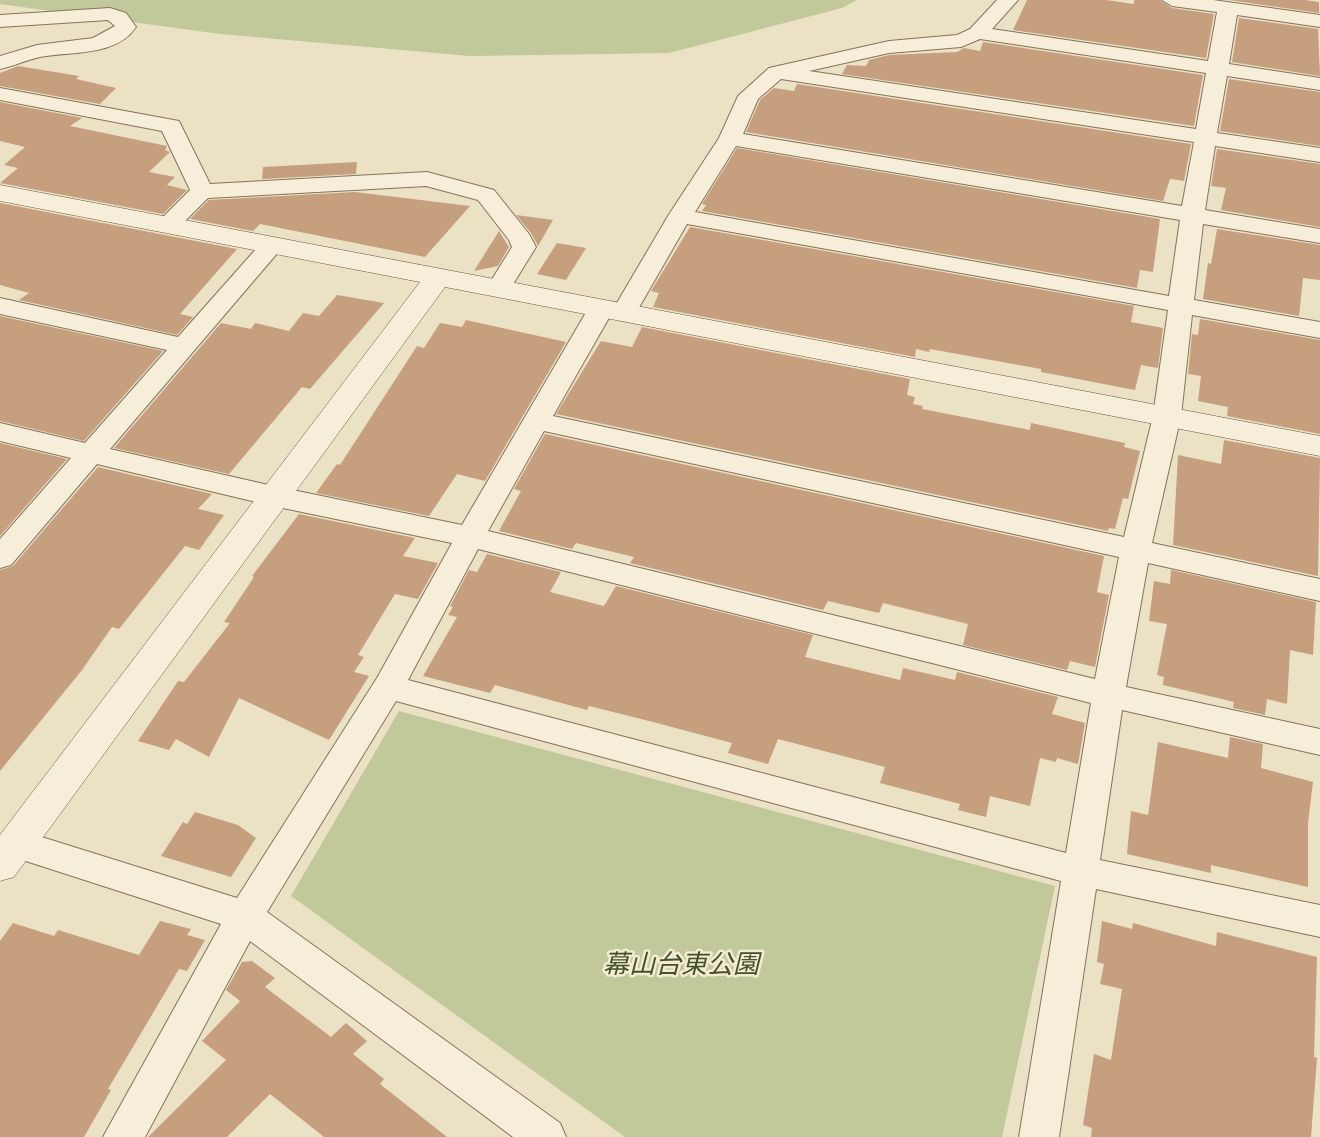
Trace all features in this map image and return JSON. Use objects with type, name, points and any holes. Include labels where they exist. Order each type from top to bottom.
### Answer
[{"type":"street","points":[[123,1137],[245,916],[388,687],[537,421],[680,216],[729,138],[749,96],[776,72],[889,47],[961,41],[976,33],[1008,0]]},
{"type":"street","points":[[1172,0],[1320,21]]},
{"type":"street","points":[[1039,1137],[1108,695],[1135,551],[1167,416],[1179,303],[1192,215],[1228,8]]},
{"type":"street","points":[[0,21],[110,14],[118,17],[126,27],[112,37],[87,47],[61,48],[27,54],[0,63]]},
{"type":"street","points":[[976,33],[1320,84]]},
{"type":"street","points":[[776,72],[1320,155]]},
{"type":"street","points":[[0,94],[171,126],[202,191]]},
{"type":"street","points":[[729,138],[1320,236]]},
{"type":"street","points":[[168,225],[202,191],[427,179],[475,190],[486,195],[521,239],[524,247],[498,289]]},
{"type":"street","points":[[0,193],[1320,446]]},
{"type":"street","points":[[680,216],[1179,303],[1320,330]]},
{"type":"street","points":[[0,558],[272,245]]},
{"type":"street","points":[[438,277],[8,854],[245,916],[546,1137]]},
{"type":"street","points":[[0,306],[185,346]]},
{"type":"street","points":[[537,421],[1320,590]]},
{"type":"street","points":[[0,432],[273,496],[470,537],[1108,695],[1320,742]]},
{"type":"street","points":[[388,687],[1079,871],[1320,921]]},
{"type":"green space","points":[[0,0],[857,0],[842,8],[669,53],[470,56],[220,34],[0,4]]},
{"type":"green space","name":"幕山台東公園","points":[[399,711],[1055,886],[1002,1137],[625,1137],[291,896]]},
{"type":"building","points":[[1027,0],[1106,0],[1134,4],[1134,0],[1160,0],[1172,8],[1214,14],[1206,58],[1013,30]]},
{"type":"building","points":[[1229,0],[1319,2],[1319,13]]},
{"type":"building","points":[[1239,18],[1318,29],[1320,76],[1232,62]]},
{"type":"building","points":[[983,42],[1203,75],[1194,126],[842,74],[847,65],[866,66],[869,60],[889,55],[957,52],[964,48],[980,51]]},
{"type":"building","points":[[18,66],[79,76],[76,79],[116,88],[100,104],[0,86],[0,73]]},
{"type":"building","points":[[1229,79],[1320,92],[1320,146],[1220,131]]},
{"type":"building","points":[[797,84],[1191,144],[1184,181],[1170,179],[1163,201],[746,132],[760,100],[774,88],[794,91]]},
{"type":"building","points":[[0,102],[82,118],[70,126],[167,146],[165,150],[170,152],[149,172],[175,177],[167,185],[187,190],[163,214],[0,183],[18,168],[4,165],[25,147],[0,141]]},
{"type":"building","points":[[737,148],[1160,219],[1153,272],[1140,270],[1137,288],[702,211],[706,205],[702,204]]},
{"type":"building","points":[[1217,149],[1320,164],[1320,227],[1221,210],[1226,188],[1211,186]]},
{"type":"building","points":[[357,162],[356,174],[262,179],[263,167]]},
{"type":"building","points":[[355,192],[470,206],[425,257],[260,224],[253,231],[190,219],[209,200]]},
{"type":"building","points":[[0,203],[237,249],[180,314],[193,317],[177,335],[19,300],[29,293],[0,285]]},
{"type":"building","points":[[516,215],[553,220],[538,246],[531,233]]},
{"type":"building","points":[[690,227],[1134,306],[1131,322],[1163,328],[1158,368],[1141,365],[1135,390],[1041,372],[1041,369],[930,349],[929,352],[916,349],[915,357],[653,307],[659,293],[651,291]]},
{"type":"building","points":[[1217,229],[1320,245],[1320,280],[1303,278],[1299,316],[1203,299],[1208,263],[1211,264]]},
{"type":"building","points":[[499,231],[509,247],[498,266],[474,271]]},
{"type":"building","points":[[557,243],[586,248],[566,280],[537,274]]},
{"type":"building","points":[[337,295],[384,303],[310,389],[302,387],[229,474],[114,448],[221,323],[251,329],[255,323],[289,331],[303,313],[319,316]]},
{"type":"building","points":[[0,316],[163,351],[84,441],[0,421]]},
{"type":"building","points":[[1200,319],[1320,340],[1320,434],[1227,416],[1228,407],[1198,401],[1201,376],[1188,374],[1192,334],[1198,335]]},
{"type":"building","points":[[466,320],[566,342],[485,481],[457,474],[429,516],[316,493],[337,464],[340,465],[417,346],[424,348],[440,323],[462,327]]},
{"type":"building","points":[[642,327],[910,379],[907,395],[915,397],[913,404],[923,406],[922,409],[1030,430],[1031,423],[1125,443],[1124,447],[1140,451],[1128,499],[1123,498],[1115,529],[1109,528],[1108,531],[556,414],[601,341],[632,347]]},
{"type":"building","points":[[545,434],[1104,556],[1097,592],[1109,595],[1095,667],[1070,661],[1067,670],[963,645],[968,624],[883,603],[879,613],[828,601],[823,610],[630,563],[634,557],[576,543],[572,549],[499,531],[521,491],[514,489]]},
{"type":"building","points":[[1224,440],[1320,458],[1318,576],[1173,545],[1178,455],[1221,464]]},
{"type":"building","points":[[0,443],[67,459],[0,536]]},
{"type":"building","points":[[98,467],[212,494],[198,509],[224,515],[199,550],[185,546],[119,629],[112,627],[82,670],[0,771],[0,570],[13,566]]},
{"type":"building","points":[[299,514],[415,538],[403,556],[438,563],[418,599],[395,594],[358,655],[364,657],[354,672],[369,676],[329,740],[239,698],[209,757],[176,739],[169,750],[138,741],[178,681],[184,682],[230,623],[224,622],[254,577],[252,576]]},
{"type":"building","points":[[487,554],[561,572],[550,592],[604,606],[616,586],[813,635],[805,657],[900,680],[903,668],[955,680],[957,672],[1058,697],[1052,714],[1085,723],[1078,764],[1057,758],[1056,762],[1040,758],[1030,806],[990,796],[986,817],[958,810],[960,804],[880,783],[885,767],[778,739],[768,764],[728,753],[732,743],[653,722],[589,706],[587,710],[495,685],[490,693],[423,676],[457,617],[448,615],[453,607],[450,606],[469,570],[477,572]]},
{"type":"building","points":[[1171,570],[1316,602],[1313,655],[1290,650],[1287,704],[1267,699],[1265,715],[1233,708],[1234,702],[1163,685],[1164,677],[1157,675],[1167,624],[1149,621],[1154,581],[1170,584]]},
{"type":"building","points":[[1230,737],[1263,744],[1261,768],[1313,782],[1308,823],[1308,887],[1211,865],[1211,873],[1127,854],[1131,811],[1148,815],[1158,742],[1228,758]]},
{"type":"building","points":[[195,812],[238,825],[256,838],[231,877],[161,856],[183,822],[187,824]]},
{"type":"building","points":[[160,921],[191,929],[187,935],[205,940],[187,971],[179,969],[108,1089],[111,1090],[84,1137],[0,1137],[0,941],[13,923],[54,936],[58,930],[139,955]]},
{"type":"building","points":[[1102,921],[1132,929],[1133,923],[1216,946],[1217,932],[1317,957],[1314,1057],[1317,1058],[1311,1137],[1091,1137],[1092,1128],[1083,1125],[1094,1054],[1111,1060],[1122,989],[1100,984],[1104,964],[1097,962]]},
{"type":"building","points":[[252,961],[275,978],[265,987],[331,1037],[346,1023],[367,1041],[353,1054],[384,1079],[380,1084],[447,1137],[324,1137],[270,1094],[227,1137],[148,1137],[226,1060],[202,1041],[240,1001],[226,990],[242,962]]}]
